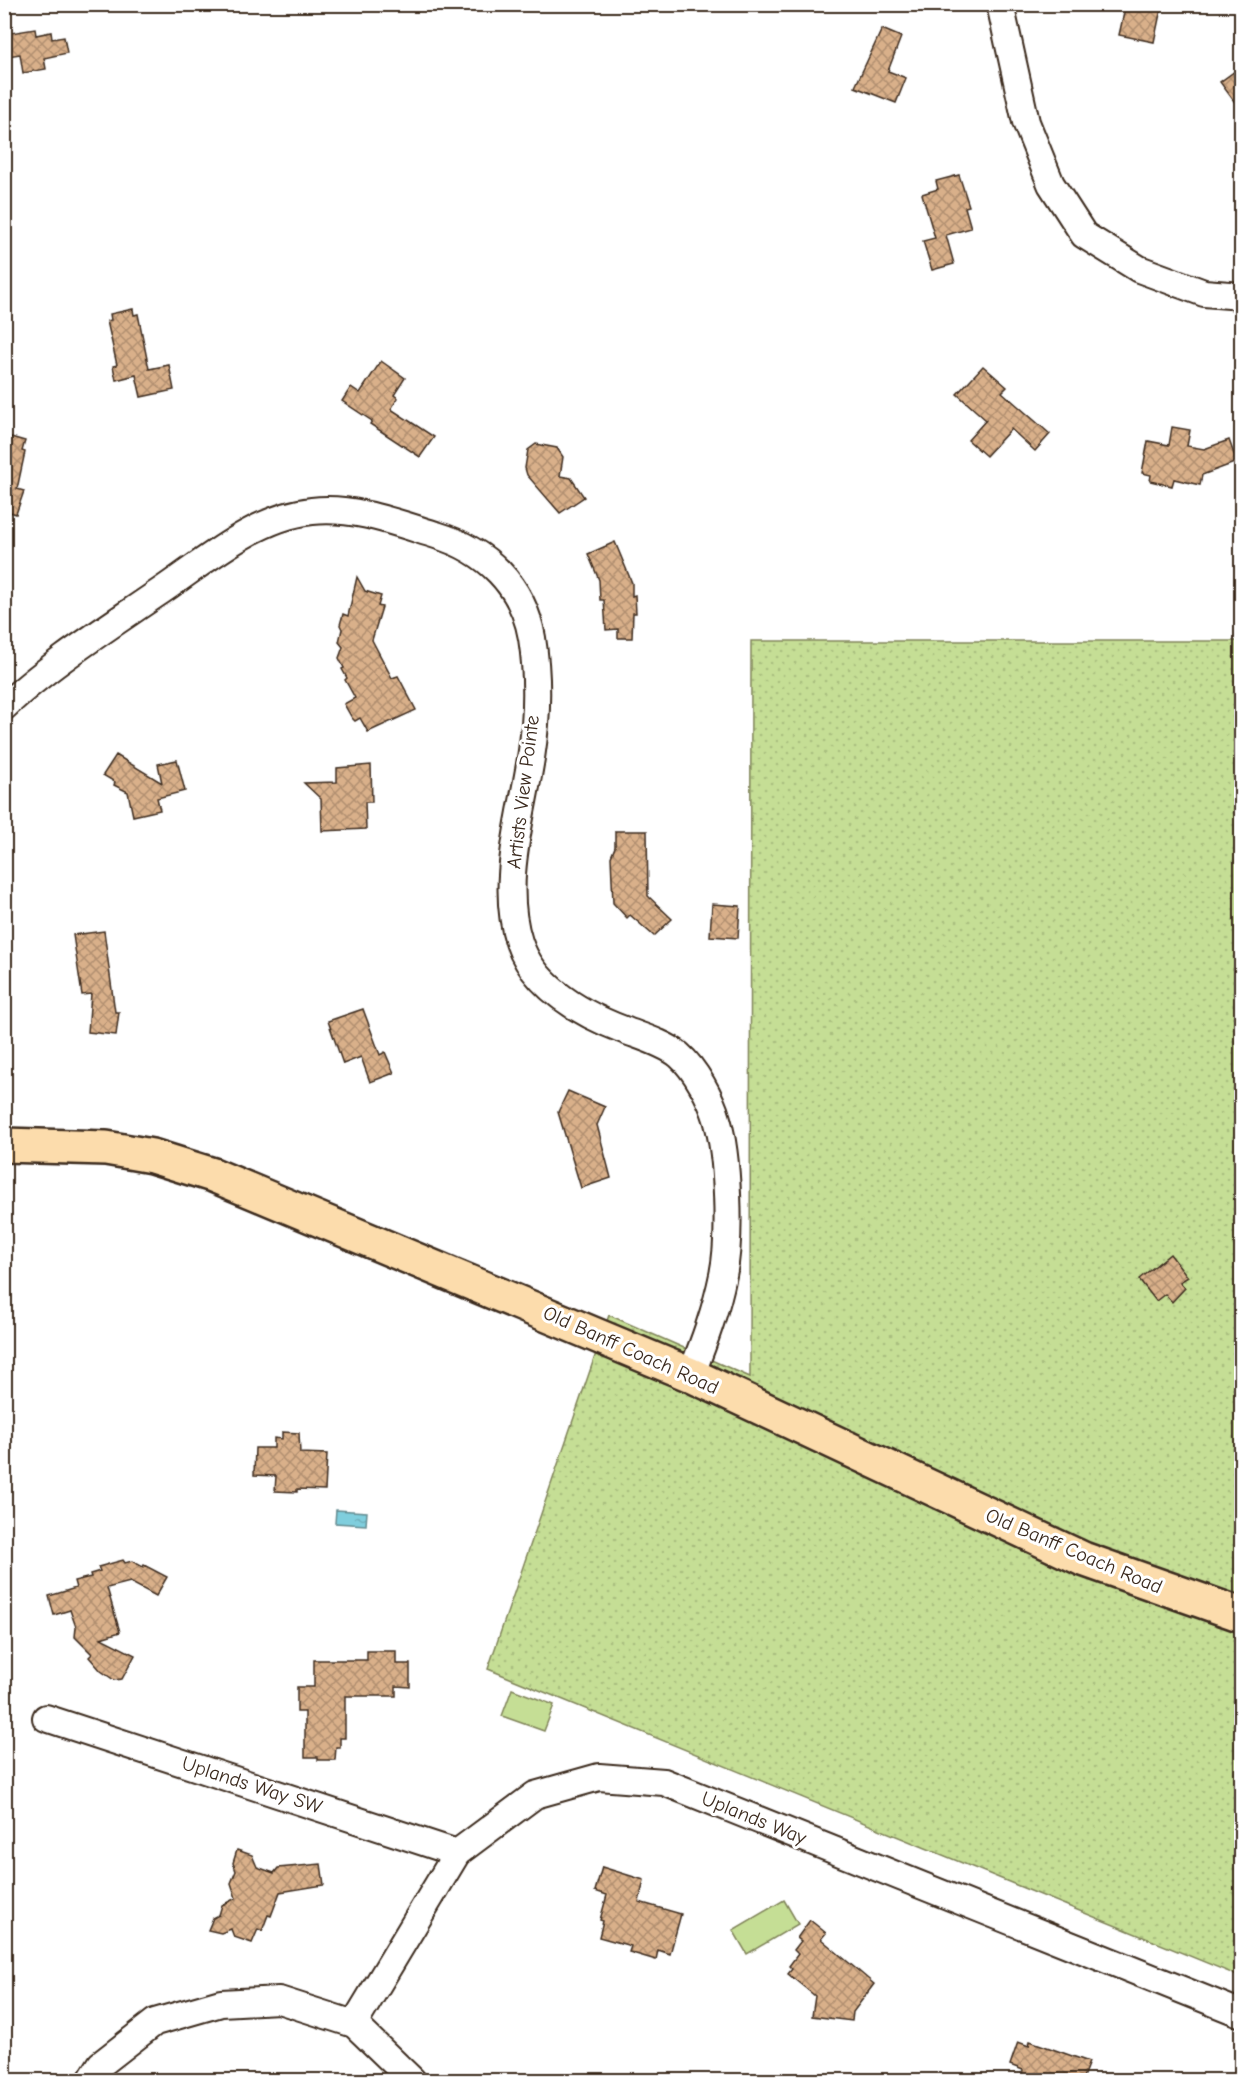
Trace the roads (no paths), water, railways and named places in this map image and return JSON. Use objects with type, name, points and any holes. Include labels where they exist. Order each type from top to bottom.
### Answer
[{"type":"main road","name":"Old Banff Coach Road","points":[[4,1145],[106,1148],[152,1156],[213,1175],[691,1375],[1083,1559],[1242,1615]]},
{"type":"street","points":[[1000,4],[1026,122],[1051,184],[1084,235],[1138,269],[1204,293],[1242,296]]},
{"type":"street","name":"Artists View Pointe","points":[[4,707],[103,630],[216,554],[284,516],[313,511],[343,511],[399,524],[452,540],[481,555],[502,574],[517,593],[526,612],[536,673],[532,753],[518,827],[511,894],[512,919],[521,948],[536,976],[570,1004],[620,1028],[652,1040],[679,1055],[697,1077],[717,1118],[726,1204],[724,1270],[713,1320],[691,1375]]},
{"type":"street","name":"Uplands Way SW","points":[[46,1718],[457,1853]]},
{"type":"street","name":"Uplands Way","points":[[354,2024],[457,1853],[535,1795],[598,1777],[664,1782],[1242,2014]]},
{"type":"street","points":[[91,2080],[101,2064],[155,2022],[221,2003],[279,2000],[354,2024],[412,2080]]},
{"type":"water","points":[[336,1510],[367,1512],[366,1525],[335,1523]]}]
